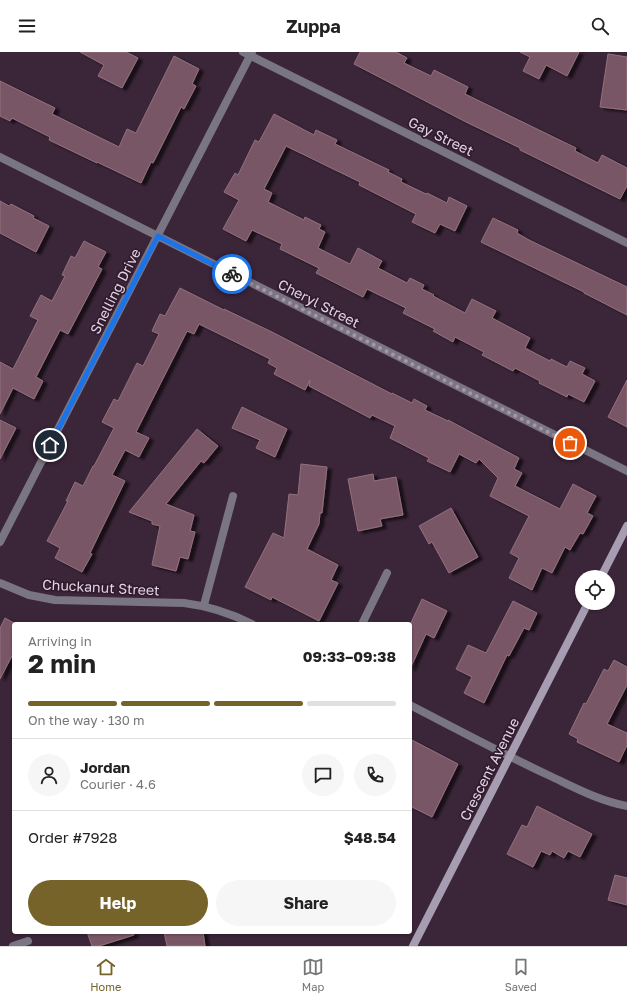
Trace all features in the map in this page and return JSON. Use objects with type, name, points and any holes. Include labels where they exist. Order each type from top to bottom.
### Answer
[{"type":"street","name":"Snelling Drive","points":[[0,542],[158,236],[248,53]]},
{"type":"street","name":"Gay Street","points":[[248,53],[627,243]]},
{"type":"street","name":"Cheryl Street","points":[[0,157],[627,471]]},
{"type":"street","points":[[204,606],[233,496]]},
{"type":"street","points":[[605,570],[627,526]]},
{"type":"street","points":[[363,622],[387,574]]},
{"type":"street","name":"Chuckanut Street","points":[[0,583],[29,595],[55,600],[204,606],[225,611],[248,622]]},
{"type":"street","name":"Crescent Avenue","points":[[413,946],[584,610]]},
{"type":"street","points":[[412,706],[510,757],[596,798],[627,806]]},
{"type":"street","points":[[13,946],[28,941]]},
{"type":"building","points":[[80,52],[126,52],[138,58],[122,88],[98,76],[104,65]]},
{"type":"building","points":[[360,52],[396,52],[407,58],[404,63],[431,76],[434,70],[468,87],[465,94],[576,148],[575,151],[598,163],[602,155],[627,168],[627,186],[620,199],[520,150],[520,148],[354,64]]},
{"type":"building","points":[[520,52],[579,52],[567,76],[546,65],[539,79],[523,71],[530,57]]},
{"type":"building","points":[[608,54],[627,57],[627,110],[600,107]]},
{"type":"building","points":[[174,56],[199,69],[192,84],[196,86],[184,109],[181,107],[153,163],[151,162],[141,183],[49,140],[50,137],[12,118],[10,121],[0,116],[0,81],[55,108],[52,114],[119,147],[127,129],[136,133]]},
{"type":"building","points":[[274,114],[314,135],[316,130],[337,140],[335,144],[389,170],[388,172],[402,179],[401,182],[426,194],[427,193],[447,203],[449,197],[467,206],[455,231],[440,224],[435,233],[412,222],[416,214],[359,185],[360,182],[286,146],[264,189],[272,193],[268,202],[304,220],[305,217],[321,225],[319,229],[325,232],[318,248],[350,264],[358,248],[382,261],[378,268],[407,283],[410,278],[424,285],[422,289],[465,313],[472,299],[496,311],[492,318],[530,338],[525,348],[550,361],[551,359],[567,367],[570,361],[585,368],[582,374],[595,381],[584,402],[568,394],[567,397],[539,383],[540,381],[515,368],[513,371],[482,355],[484,352],[455,337],[453,342],[433,331],[435,329],[403,313],[406,308],[367,289],[363,297],[316,273],[319,268],[280,249],[282,244],[252,230],[246,241],[223,229],[239,200],[224,192],[235,173],[238,175],[255,140],[259,142]]},
{"type":"building","points":[[0,201],[9,206],[11,204],[49,226],[36,252],[0,233]]},
{"type":"building","points":[[493,218],[518,230],[517,233],[529,240],[627,287],[627,315],[584,292],[481,242]]},
{"type":"building","points":[[84,241],[106,252],[98,267],[102,269],[68,334],[60,330],[36,377],[43,381],[34,399],[13,388],[0,414],[0,362],[13,369],[38,320],[30,316],[41,295],[52,301],[65,276],[62,275],[71,256],[75,258]]},
{"type":"building","points":[[180,288],[272,332],[392,394],[412,403],[414,399],[427,406],[425,410],[448,420],[519,458],[514,469],[522,473],[515,486],[560,509],[573,484],[596,496],[587,513],[593,516],[583,534],[580,533],[570,550],[565,547],[552,573],[542,568],[532,590],[509,578],[519,558],[510,553],[529,516],[490,496],[498,478],[479,459],[476,463],[459,454],[450,472],[427,461],[429,458],[390,438],[395,426],[372,415],[370,418],[309,386],[310,380],[305,390],[274,374],[277,368],[268,363],[270,359],[199,324],[194,334],[187,331],[136,432],[149,438],[139,457],[125,450],[112,475],[125,481],[90,553],[92,554],[82,572],[55,558],[60,548],[47,541],[68,501],[66,501],[75,482],[83,486],[114,428],[102,422],[114,399],[118,401],[137,363],[143,366],[159,334],[152,331],[160,314],[165,316]]},
{"type":"building","points":[[627,380],[627,427],[608,417]]},
{"type":"building","points":[[242,407],[287,429],[275,457],[256,448],[260,440],[232,428]]},
{"type":"building","points":[[0,420],[16,428],[0,459]]},
{"type":"building","points":[[197,429],[218,446],[204,463],[201,461],[166,504],[194,515],[190,531],[195,532],[188,559],[180,557],[176,571],[152,565],[160,526],[152,524],[152,521],[129,512]]},
{"type":"building","points":[[301,464],[327,467],[322,513],[320,513],[319,524],[307,549],[338,565],[331,580],[338,583],[319,621],[272,597],[271,600],[245,587],[273,533],[284,538],[289,494],[298,495]]},
{"type":"building","points":[[373,474],[374,481],[396,477],[403,515],[380,519],[382,526],[358,531],[348,479]]},
{"type":"building","points":[[451,508],[478,557],[449,573],[432,542],[429,544],[419,526]]},
{"type":"building","points":[[422,599],[447,611],[434,638],[426,634],[412,665],[412,622]]},
{"type":"building","points":[[513,601],[537,613],[529,630],[524,628],[509,656],[507,655],[484,703],[464,693],[472,677],[456,669],[468,645],[486,653]]},
{"type":"building","points":[[5,618],[12,622],[12,656],[0,679],[0,628]]},
{"type":"building","points":[[614,660],[627,667],[627,685],[607,724],[627,733],[627,745],[619,762],[577,742],[578,739],[569,734],[584,703],[586,704],[604,669],[608,671]]},
{"type":"building","points":[[412,740],[458,764],[432,817],[412,807]]},
{"type":"building","points":[[537,806],[592,834],[580,857],[568,851],[564,858],[552,851],[550,855],[541,851],[533,867],[507,854],[522,825],[527,827]]},
{"type":"building","points":[[615,875],[627,878],[627,905],[608,900]]},
{"type":"building","points":[[88,934],[134,935],[99,946],[92,946]]},
{"type":"building","points":[[164,934],[203,934],[205,946],[167,946]]},
{"type":"way so far","points":[[232,274],[570,443]]},
{"type":"route","points":[[50,445],[158,236],[232,274]]}]
